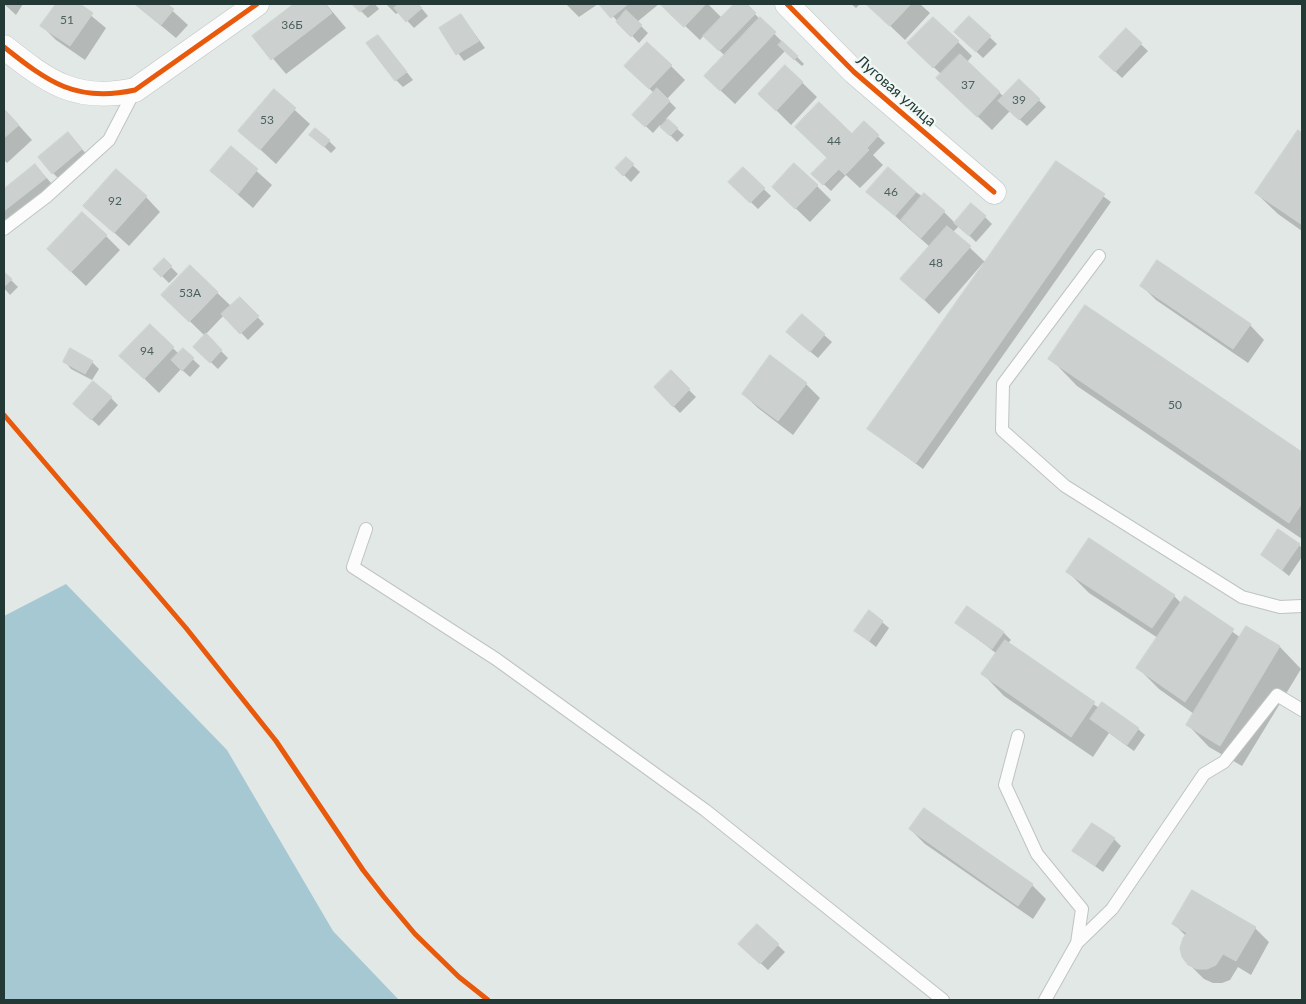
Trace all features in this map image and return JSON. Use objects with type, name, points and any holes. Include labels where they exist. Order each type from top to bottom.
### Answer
[{"type":"street","points":[[4,47],[34,71],[63,88],[90,94],[112,95],[135,90],[257,4]]},
{"type":"street","name":"Луговая улица","points":[[788,4],[854,72],[994,192]]},
{"type":"lane","points":[[4,229],[46,197],[109,140],[135,90]]},
{"type":"lane","points":[[1099,256],[1003,384],[1002,430],[1065,486],[1242,597],[1280,608],[1302,606]]},
{"type":"lane","points":[[366,529],[353,567],[496,659],[697,804],[943,1000]]},
{"type":"lane","points":[[1045,1000],[1077,944],[1112,910],[1204,774],[1224,762],[1277,695],[1302,710]]},
{"type":"lane","points":[[1018,736],[1005,784],[1037,854],[1082,909],[1077,944]]},
{"type":"water","points":[[66,584],[227,750],[333,931],[399,1000],[4,1000],[4,616]]},
{"type":"building","points":[[56,4],[80,4],[93,13],[70,46],[40,26]]},
{"type":"building","points":[[135,4],[167,4],[174,9],[161,25]]},
{"type":"building","points":[[294,4],[325,4],[332,13],[271,60],[252,36]]},
{"type":"building","points":[[352,4],[370,4],[360,12]]},
{"type":"building","points":[[399,4],[418,4],[422,8],[406,22],[394,8]]},
{"type":"building","points":[[599,4],[628,4],[611,18]]},
{"type":"building","points":[[660,4],[706,4],[684,27]]},
{"type":"building","points":[[734,4],[747,4],[756,13],[719,51],[703,36]]},
{"type":"building","points":[[866,4],[911,4],[890,26]]},
{"type":"building","points":[[626,10],[642,25],[631,37],[616,22]]},
{"type":"building","points":[[461,14],[479,41],[456,55],[439,28]]},
{"type":"building","points":[[969,16],[991,36],[976,52],[954,32]]},
{"type":"building","points":[[760,17],[776,32],[720,91],[704,76]]},
{"type":"building","points":[[933,17],[959,41],[933,68],[907,43]]},
{"type":"building","points":[[1126,28],[1142,43],[1115,72],[1099,57]]},
{"type":"building","points":[[378,35],[407,72],[395,81],[366,43]]},
{"type":"building","points":[[782,41],[798,56],[794,60],[778,45]]},
{"type":"building","points":[[647,42],[672,65],[649,89],[624,66]]},
{"type":"building","points":[[960,54],[1000,92],[977,117],[936,78]]},
{"type":"building","points":[[785,65],[803,82],[776,111],[758,94]]},
{"type":"building","points":[[1019,79],[1040,99],[1019,120],[998,101]]},
{"type":"building","points":[[657,88],[670,101],[645,127],[632,115]]},
{"type":"building","points":[[274,89],[296,108],[260,150],[238,131]]},
{"type":"building","points":[[819,102],[869,150],[845,175],[795,127]]},
{"type":"building","points":[[4,109],[19,125],[4,138]]},
{"type":"building","points":[[668,119],[678,128],[670,136],[660,127]]},
{"type":"building","points":[[864,121],[879,135],[867,148],[852,134]]},
{"type":"building","points":[[315,128],[330,140],[324,147],[309,135]]},
{"type":"building","points":[[1298,130],[1302,133],[1301,224],[1255,193]]},
{"type":"building","points":[[68,132],[82,149],[52,174],[38,157]]},
{"type":"building","points":[[231,146],[258,169],[238,194],[210,171]]},
{"type":"building","points":[[626,157],[634,164],[623,176],[615,168]]},
{"type":"building","points":[[827,158],[839,169],[823,185],[811,174]]},
{"type":"building","points":[[1056,161],[1105,194],[916,463],[867,429]]},
{"type":"building","points":[[794,163],[818,185],[795,209],[772,187]]},
{"type":"building","points":[[35,164],[46,178],[4,211],[4,189]]},
{"type":"building","points":[[743,167],[765,188],[750,203],[728,182]]},
{"type":"building","points":[[888,167],[916,192],[895,216],[866,192]]},
{"type":"building","points":[[116,169],[147,196],[114,233],[83,206]]},
{"type":"building","points":[[924,193],[945,211],[921,238],[901,220]]},
{"type":"building","points":[[971,203],[986,216],[969,236],[954,223]]},
{"type":"building","points":[[82,212],[107,235],[71,272],[47,249]]},
{"type":"building","points":[[947,226],[971,246],[924,300],[900,279]]},
{"type":"building","points":[[164,258],[172,266],[161,277],[153,269]]},
{"type":"building","points":[[1157,260],[1251,324],[1233,349],[1140,286]]},
{"type":"building","points":[[190,265],[218,292],[189,322],[161,295]]},
{"type":"building","points":[[4,272],[12,279],[4,287]]},
{"type":"building","points":[[240,297],[259,316],[240,334],[221,314]]},
{"type":"building","points":[[1085,305],[1302,452],[1302,503],[1289,523],[1048,359]]},
{"type":"building","points":[[802,314],[825,334],[810,352],[786,332]]},
{"type":"building","points":[[150,324],[174,347],[144,379],[119,356]]},
{"type":"building","points":[[206,333],[222,350],[210,363],[193,347]]},
{"type":"building","points":[[70,348],[93,361],[85,374],[63,362]]},
{"type":"building","points":[[183,348],[194,358],[182,371],[171,360]]},
{"type":"building","points":[[770,355],[807,383],[778,421],[742,394]]},
{"type":"building","points":[[671,370],[690,389],[673,407],[654,387]]},
{"type":"building","points":[[93,381],[112,397],[91,420],[73,404]]},
{"type":"building","points":[[1278,529],[1300,544],[1282,570],[1261,555]]},
{"type":"building","points":[[1089,538],[1175,595],[1152,628],[1066,572]]},
{"type":"building","points":[[1185,596],[1234,629],[1185,702],[1136,668]]},
{"type":"building","points":[[967,606],[1004,632],[992,649],[955,623]]},
{"type":"building","points":[[869,610],[883,621],[869,641],[854,631]]},
{"type":"building","points":[[1246,626],[1280,646],[1220,746],[1186,725]]},
{"type":"building","points":[[1005,640],[1095,702],[1071,737],[981,674]]},
{"type":"building","points":[[1102,702],[1139,728],[1127,745],[1090,719]]},
{"type":"building","points":[[924,808],[1033,884],[1018,906],[909,829]]},
{"type":"building","points":[[1092,823],[1115,838],[1095,866],[1072,851]]},
{"type":"building","points":[[1192,890],[1256,927],[1236,961],[1223,954],[1216,965],[1207,969],[1197,969],[1188,965],[1182,957],[1180,948],[1183,938],[1187,933],[1172,924]]},
{"type":"building","points":[[757,924],[779,944],[760,964],[738,944]]},
{"type":"cycle path","points":[[4,47],[49,79],[79,91],[96,94],[135,90],[257,4]]},
{"type":"cycle path","points":[[787,4],[854,72],[994,192]]},
{"type":"cycle path","points":[[4,415],[186,628],[276,741],[363,870],[384,897],[415,934],[459,977],[488,1000]]}]
